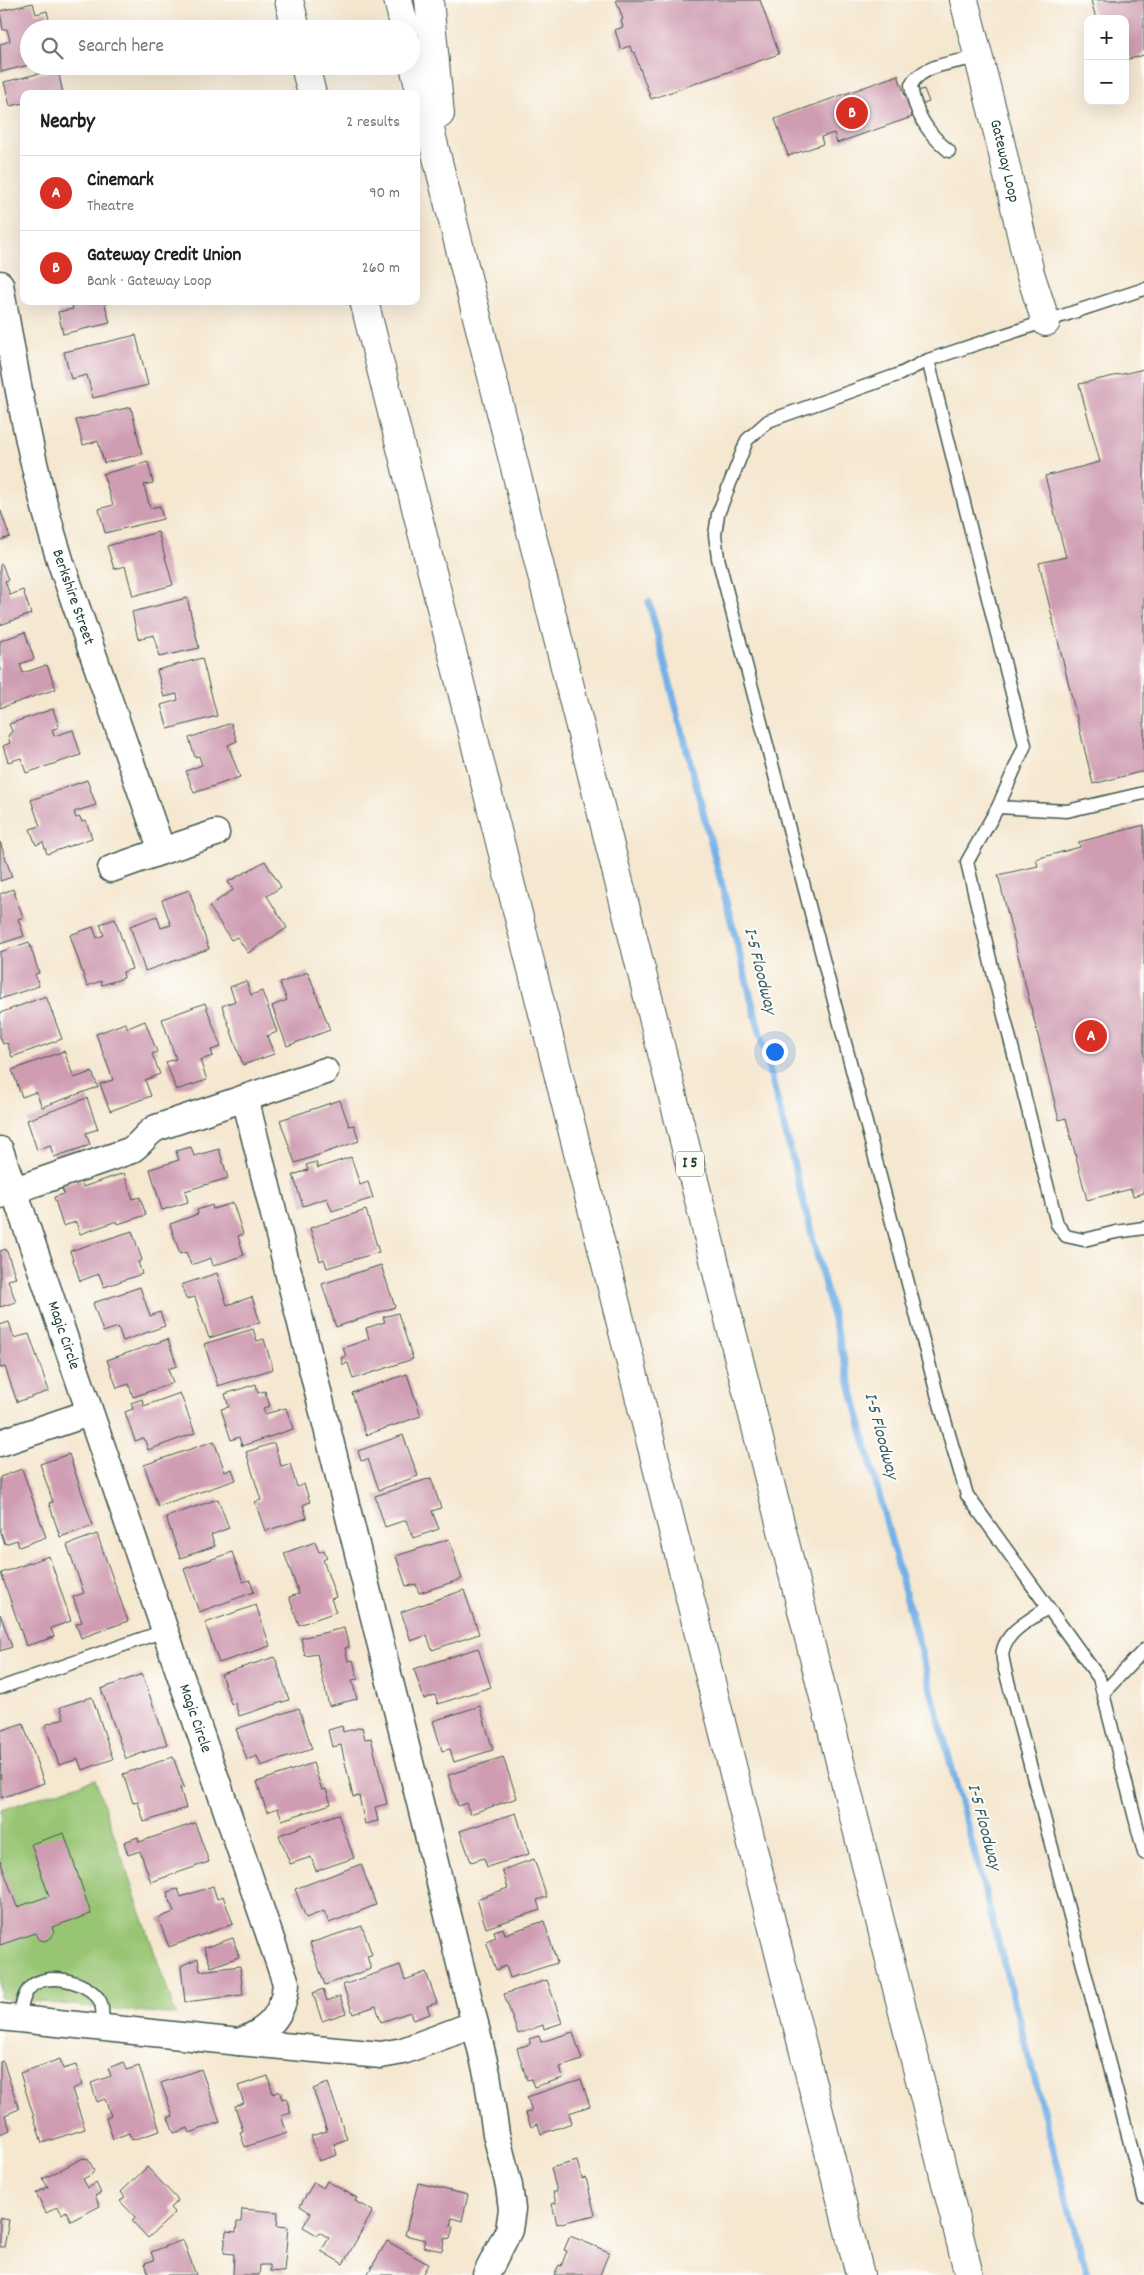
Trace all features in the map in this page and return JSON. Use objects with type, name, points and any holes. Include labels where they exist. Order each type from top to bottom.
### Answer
[{"type":"main road","points":[[289,0],[294,20]]},
{"type":"main road","points":[[398,0],[403,20]]},
{"type":"main road","points":[[429,0],[446,195]]},
{"type":"main road","name":"Gateway Loop","points":[[964,0],[1030,273],[1046,322]]},
{"type":"main road","points":[[307,75],[311,90]]},
{"type":"main road","name":"I 5","points":[[416,75],[420,90]]},
{"type":"main road","name":"I 5","points":[[420,90],[969,2275]]},
{"type":"main road","points":[[365,305],[860,2275]]},
{"type":"street","name":"Berkshire Street","points":[[0,284],[10,411],[39,488],[61,563],[162,851]]},
{"type":"street","points":[[112,869],[216,833]]},
{"type":"street","points":[[7,1192],[136,1147],[150,1131],[156,1128],[325,1071]]},
{"type":"street","points":[[245,1098],[487,2074],[496,2134],[511,2198],[511,2220],[504,2242],[486,2275]]},
{"type":"street","name":"Magic Circle","points":[[0,1150],[7,1192],[89,1413],[286,1983],[283,1997],[272,2024],[260,2033],[238,2042],[9,2018]]},
{"type":"street","points":[[0,1443],[89,1413]]},
{"type":"street","points":[[238,2042],[369,2055],[392,2054],[475,2024]]},
{"type":"lane","points":[[949,151],[932,138],[924,126],[911,85],[914,79],[922,72],[979,57]]},
{"type":"lane","points":[[1144,289],[928,360],[900,374],[768,421],[747,440],[718,514],[715,535],[718,558],[944,1421],[968,1495],[1099,1678],[1144,1854]]},
{"type":"lane","points":[[928,360],[1025,745],[998,807],[967,862],[992,972],[1057,1224],[1066,1236],[1084,1240],[1116,1232],[1144,1228]]},
{"type":"lane","points":[[998,807],[1067,811],[1144,793]]},
{"type":"lane","points":[[1048,1607],[1018,1628],[1008,1638],[1002,1651],[1004,1670],[1144,2196]]},
{"type":"lane","points":[[0,1688],[164,1631]]},
{"type":"lane","points":[[1103,1693],[1144,1650]]},
{"type":"lane","points":[[9,2018],[22,2003],[29,1988],[45,1980],[60,1980],[85,1988],[98,1999],[103,2012],[102,2028]]},
{"type":"green space","points":[[95,1779],[176,2015],[0,1998],[0,1808],[1,1810]]},
{"type":"building","points":[[616,0],[760,0],[779,54],[651,99],[634,52],[632,52],[630,46],[621,49],[615,30],[623,27],[621,20],[623,19]]},
{"type":"building","points":[[1091,0],[1144,0],[1144,55],[1129,59],[1129,15],[1095,15]]},
{"type":"building","points":[[33,3],[36,14],[47,11],[49,20],[20,20],[20,67],[1,72],[0,44],[10,41],[7,29],[3,30],[0,11]]},
{"type":"building","points":[[33,75],[59,75],[62,90],[20,90],[20,104],[10,106],[4,82]]},
{"type":"building","points":[[898,75],[905,96],[924,89],[929,102],[910,109],[912,117],[837,143],[834,133],[821,137],[823,144],[788,156],[775,119]]},
{"type":"building","points":[[72,305],[105,305],[110,323],[63,334],[58,312],[73,309]]},
{"type":"building","points":[[136,335],[148,385],[93,398],[87,375],[71,379],[64,352]]},
{"type":"building","points":[[1144,369],[1144,771],[1093,784],[1039,563],[1066,557],[1045,476],[1100,462],[1079,384]]},
{"type":"building","points":[[131,407],[142,454],[104,463],[98,441],[83,445],[76,420]]},
{"type":"building","points":[[148,462],[153,483],[144,485],[150,508],[160,506],[163,519],[105,533],[99,509],[113,505],[103,474]]},
{"type":"building","points":[[0,509],[10,537],[0,540]]},
{"type":"building","points":[[158,532],[173,585],[133,596],[125,566],[114,569],[107,546]]},
{"type":"building","points":[[2,564],[8,580],[5,581],[10,595],[23,590],[31,614],[0,625],[0,565]]},
{"type":"building","points":[[187,598],[199,648],[159,657],[154,635],[138,639],[132,612]]},
{"type":"building","points":[[25,632],[34,659],[20,664],[23,673],[47,665],[56,689],[0,708],[0,641]]},
{"type":"building","points":[[202,658],[217,716],[168,729],[161,705],[178,700],[177,694],[164,697],[157,670]]},
{"type":"building","points":[[53,709],[59,727],[52,730],[54,736],[73,730],[81,755],[26,773],[21,758],[8,762],[3,746],[10,743],[8,736],[12,731],[9,724]]},
{"type":"building","points":[[231,723],[237,741],[228,745],[240,777],[194,793],[186,771],[202,765],[199,756],[195,757],[189,738]]},
{"type":"building","points":[[87,780],[96,805],[74,812],[76,818],[80,817],[82,822],[86,821],[92,838],[47,854],[43,842],[36,845],[30,829],[40,826],[31,800]]},
{"type":"building","points":[[1144,825],[1144,1193],[1133,1196],[1131,1189],[1087,1200],[1066,1118],[1059,1120],[998,875],[1038,866],[1036,859],[1080,847],[1079,842]]},
{"type":"building","points":[[0,842],[12,877],[0,881]]},
{"type":"building","points":[[265,861],[281,887],[267,896],[287,928],[248,953],[237,937],[231,940],[209,906],[233,890],[228,882]]},
{"type":"building","points":[[13,889],[23,917],[18,919],[24,936],[0,944],[0,894]]},
{"type":"building","points":[[189,890],[209,949],[145,971],[130,926],[157,916],[161,928],[171,925],[162,900]]},
{"type":"building","points":[[115,919],[132,969],[123,972],[124,978],[102,985],[101,981],[87,986],[70,935],[93,927],[97,938],[104,935],[100,924]]},
{"type":"building","points":[[29,942],[39,973],[35,974],[39,986],[0,999],[0,952]]},
{"type":"building","points":[[308,972],[330,1030],[287,1046],[272,1006],[287,1000],[280,983]]},
{"type":"building","points":[[246,981],[251,995],[262,991],[277,1032],[267,1036],[274,1054],[243,1065],[222,1006],[235,1001],[230,987]]},
{"type":"building","points":[[46,996],[62,1039],[12,1057],[7,1043],[3,1044],[0,1037],[0,1013]]},
{"type":"building","points":[[205,1003],[221,1047],[211,1050],[213,1056],[200,1060],[207,1080],[176,1090],[166,1062],[176,1059],[162,1019]]},
{"type":"building","points":[[145,1021],[157,1052],[152,1054],[160,1074],[145,1080],[151,1096],[110,1111],[100,1084],[113,1080],[96,1034],[125,1023],[128,1028]]},
{"type":"building","points":[[64,1051],[74,1078],[92,1072],[98,1087],[42,1107],[36,1092],[22,1097],[12,1070]]},
{"type":"building","points":[[87,1098],[98,1129],[86,1133],[90,1145],[54,1157],[50,1145],[37,1150],[27,1120]]},
{"type":"building","points":[[340,1100],[349,1126],[354,1125],[359,1141],[295,1163],[280,1120]]},
{"type":"building","points":[[191,1147],[194,1156],[219,1149],[228,1178],[185,1191],[188,1202],[162,1210],[150,1169],[179,1160],[176,1151]]},
{"type":"building","points":[[351,1157],[360,1185],[368,1182],[373,1198],[332,1211],[327,1198],[303,1206],[293,1175],[308,1170],[306,1165],[316,1162],[318,1168]]},
{"type":"building","points":[[124,1173],[133,1199],[140,1197],[146,1215],[118,1224],[117,1221],[80,1234],[76,1222],[63,1226],[54,1197],[64,1194],[61,1185],[80,1179],[83,1187]]},
{"type":"building","points":[[233,1203],[243,1234],[238,1236],[244,1255],[213,1266],[211,1258],[191,1265],[186,1252],[180,1254],[170,1224],[198,1214],[197,1210],[212,1205],[213,1209]]},
{"type":"building","points":[[366,1210],[379,1252],[327,1268],[324,1259],[320,1261],[310,1228]]},
{"type":"building","points":[[132,1231],[142,1260],[138,1262],[142,1274],[104,1287],[99,1274],[80,1281],[70,1251]]},
{"type":"building","points":[[6,1249],[16,1278],[8,1280],[16,1302],[0,1307],[0,1251]]},
{"type":"building","points":[[381,1265],[395,1307],[336,1327],[322,1284]]},
{"type":"building","points":[[217,1273],[227,1305],[252,1297],[260,1322],[209,1338],[195,1297],[186,1299],[181,1285]]},
{"type":"building","points":[[140,1287],[150,1316],[160,1312],[165,1326],[123,1341],[118,1327],[103,1332],[93,1303]]},
{"type":"building","points":[[398,1313],[413,1359],[353,1379],[348,1363],[343,1365],[341,1358],[346,1356],[343,1348],[369,1339],[366,1328],[385,1322],[383,1317]]},
{"type":"building","points":[[9,1322],[14,1338],[29,1334],[49,1391],[17,1402],[5,1367],[0,1368],[0,1325]]},
{"type":"building","points":[[253,1329],[257,1341],[264,1339],[273,1369],[218,1386],[204,1344]]},
{"type":"building","points":[[168,1339],[177,1366],[168,1369],[173,1383],[133,1397],[129,1384],[117,1388],[107,1360]]},
{"type":"building","points":[[407,1374],[421,1416],[366,1435],[352,1393]]},
{"type":"building","points":[[256,1384],[258,1393],[265,1391],[270,1406],[263,1408],[265,1414],[286,1408],[293,1429],[242,1446],[239,1437],[231,1440],[221,1409],[229,1407],[225,1394]]},
{"type":"building","points":[[180,1393],[195,1433],[148,1450],[144,1438],[135,1441],[125,1412],[133,1409],[131,1403],[142,1399],[144,1406]]},
{"type":"building","points":[[403,1435],[418,1476],[379,1490],[368,1459],[361,1461],[358,1451]]},
{"type":"building","points":[[214,1441],[225,1472],[232,1469],[236,1480],[158,1506],[144,1465]]},
{"type":"building","points":[[274,1443],[281,1466],[290,1464],[297,1487],[304,1484],[310,1502],[303,1505],[307,1518],[265,1531],[255,1502],[261,1500],[246,1452]]},
{"type":"building","points":[[69,1454],[93,1526],[60,1537],[49,1503],[53,1502],[40,1464]]},
{"type":"building","points":[[22,1469],[46,1537],[19,1547],[17,1540],[5,1544],[0,1530],[0,1477]]},
{"type":"building","points":[[431,1478],[441,1508],[432,1511],[439,1529],[413,1538],[406,1520],[385,1527],[375,1496]]},
{"type":"building","points":[[218,1499],[229,1528],[211,1535],[215,1546],[180,1558],[166,1517]]},
{"type":"building","points":[[97,1534],[128,1621],[81,1638],[76,1624],[82,1622],[73,1597],[84,1593],[67,1545]]},
{"type":"building","points":[[449,1539],[462,1579],[419,1593],[416,1584],[406,1586],[396,1556]]},
{"type":"building","points":[[315,1542],[319,1552],[324,1550],[327,1558],[323,1560],[336,1597],[331,1599],[336,1612],[299,1625],[289,1597],[299,1594],[284,1553]]},
{"type":"building","points":[[232,1552],[243,1582],[250,1580],[254,1592],[199,1612],[184,1569]]},
{"type":"building","points":[[49,1556],[71,1621],[51,1628],[54,1637],[26,1646],[1,1573]]},
{"type":"building","points":[[464,1590],[479,1634],[432,1650],[427,1635],[411,1641],[401,1612]]},
{"type":"building","points":[[256,1605],[270,1646],[219,1663],[205,1623]]},
{"type":"building","points":[[0,1614],[12,1647],[0,1651]]},
{"type":"building","points":[[344,1628],[349,1647],[345,1648],[348,1661],[353,1660],[358,1679],[352,1680],[357,1699],[329,1706],[317,1654],[305,1656],[301,1638]]},
{"type":"building","points":[[478,1648],[491,1687],[438,1704],[435,1695],[424,1699],[414,1669]]},
{"type":"building","points":[[275,1657],[289,1700],[239,1716],[235,1703],[231,1704],[221,1674]]},
{"type":"building","points":[[142,1674],[167,1744],[126,1759],[101,1689]]},
{"type":"building","points":[[92,1697],[113,1759],[82,1770],[78,1759],[59,1765],[45,1725],[64,1718],[60,1707]]},
{"type":"building","points":[[480,1706],[493,1750],[454,1762],[450,1749],[442,1751],[433,1721]]},
{"type":"building","points":[[299,1708],[312,1749],[261,1766],[257,1756],[247,1760],[236,1729]]},
{"type":"building","points":[[23,1723],[44,1783],[1,1798],[0,1731]]},
{"type":"building","points":[[342,1726],[343,1732],[362,1727],[365,1739],[371,1738],[387,1804],[375,1807],[378,1821],[365,1824],[359,1796],[353,1797],[341,1745],[332,1747],[328,1730]]},
{"type":"building","points":[[173,1757],[184,1787],[180,1788],[186,1808],[144,1822],[138,1802],[133,1803],[123,1774]]},
{"type":"building","points":[[503,1757],[517,1798],[470,1814],[466,1803],[458,1806],[448,1775]]},
{"type":"building","points":[[313,1763],[322,1790],[326,1789],[331,1804],[282,1820],[278,1808],[267,1812],[257,1782]]},
{"type":"building","points":[[516,1813],[529,1854],[487,1867],[484,1858],[471,1862],[460,1831]]},
{"type":"building","points":[[338,1814],[354,1858],[316,1871],[311,1857],[290,1864],[279,1835]]},
{"type":"building","points":[[195,1823],[209,1862],[151,1882],[140,1851],[128,1855],[124,1842],[138,1837],[139,1842]]},
{"type":"building","points":[[64,1833],[91,1914],[52,1927],[54,1933],[51,1938],[44,1941],[38,1939],[35,1933],[0,1945],[0,1860],[17,1907],[49,1896],[31,1844]]},
{"type":"building","points":[[534,1859],[547,1897],[537,1900],[540,1910],[486,1928],[477,1899],[508,1888],[502,1870]]},
{"type":"building","points":[[361,1864],[376,1905],[329,1923],[324,1911],[306,1918],[295,1889]]},
{"type":"building","points":[[213,1886],[217,1899],[223,1896],[233,1924],[169,1947],[158,1918],[174,1912],[167,1892],[178,1889],[181,1897]]},
{"type":"building","points":[[544,1921],[557,1963],[510,1978],[506,1966],[496,1970],[486,1941],[496,1937],[494,1931],[503,1928],[505,1934]]},
{"type":"building","points":[[362,1926],[372,1955],[367,1956],[371,1969],[325,1985],[310,1943]]},
{"type":"building","points":[[233,1938],[239,1957],[211,1967],[204,1948]]},
{"type":"building","points":[[198,1958],[200,1971],[240,1966],[243,1995],[185,2002],[181,1966]]},
{"type":"building","points":[[400,1965],[405,1980],[426,1972],[437,2003],[427,2006],[430,2014],[413,2020],[410,2012],[381,2022],[376,2006],[353,2014],[343,1985]]},
{"type":"building","points":[[547,1980],[562,2023],[544,2029],[543,2025],[518,2034],[504,1994]]},
{"type":"building","points":[[323,1989],[327,2001],[340,1996],[346,2013],[322,2021],[313,1993]]},
{"type":"building","points":[[573,2032],[582,2060],[560,2067],[563,2078],[534,2087],[531,2079],[527,2080],[517,2048],[531,2044],[529,2039],[539,2036],[541,2042]]},
{"type":"building","points":[[60,2059],[63,2069],[76,2065],[82,2085],[72,2089],[85,2129],[42,2143],[20,2073]]},
{"type":"building","points":[[3,2061],[19,2109],[5,2115],[10,2130],[0,2134],[0,2062]]},
{"type":"building","points":[[124,2062],[127,2070],[139,2066],[160,2131],[132,2140],[129,2133],[113,2139],[106,2118],[111,2116],[105,2099],[97,2102],[91,2083],[111,2076],[108,2068]]},
{"type":"building","points":[[201,2069],[220,2122],[190,2133],[188,2128],[174,2133],[168,2118],[173,2116],[161,2083]]},
{"type":"building","points":[[268,2076],[273,2094],[279,2091],[282,2099],[286,2098],[291,2113],[281,2116],[287,2133],[245,2147],[240,2132],[243,2131],[235,2106],[244,2103],[238,2086]]},
{"type":"building","points":[[581,2079],[590,2106],[569,2113],[572,2123],[541,2134],[538,2124],[531,2127],[526,2113],[532,2111],[527,2097]]},
{"type":"building","points":[[328,2083],[347,2139],[334,2144],[337,2155],[319,2161],[311,2136],[327,2131],[313,2089]]},
{"type":"building","points":[[83,2158],[88,2159],[94,2170],[92,2174],[83,2179],[88,2188],[96,2183],[101,2193],[95,2196],[100,2206],[71,2221],[66,2211],[62,2214],[58,2207],[46,2213],[36,2193],[48,2187],[43,2179]]},
{"type":"building","points":[[577,2161],[582,2179],[586,2178],[595,2215],[557,2224],[552,2204],[556,2203],[553,2192],[557,2192],[551,2168]]},
{"type":"building","points":[[147,2167],[178,2200],[170,2208],[175,2213],[148,2238],[132,2221],[135,2217],[120,2201],[125,2197],[121,2192]]},
{"type":"building","points":[[327,2181],[357,2198],[355,2201],[373,2211],[343,2264],[321,2251],[329,2238],[319,2232],[317,2235],[303,2227],[311,2213],[300,2206],[314,2182],[323,2188]]},
{"type":"building","points":[[418,2183],[468,2195],[462,2221],[452,2218],[450,2226],[453,2227],[450,2239],[445,2238],[442,2251],[423,2247],[425,2240],[405,2235]]},
{"type":"building","points":[[242,2209],[278,2212],[277,2226],[288,2227],[284,2272],[270,2271],[270,2265],[260,2265],[259,2275],[233,2275],[234,2254],[224,2253],[226,2231],[236,2232],[237,2222],[241,2222]]},
{"type":"building","points":[[0,2218],[9,2220],[4,2247],[0,2247]]},
{"type":"building","points":[[570,2236],[609,2252],[600,2275],[554,2275],[559,2265],[561,2266],[567,2251],[564,2250]]},
{"type":"building","points":[[183,2240],[196,2275],[149,2275],[145,2263],[154,2260],[151,2252]]},
{"type":"building","points":[[387,2241],[428,2264],[422,2275],[367,2275]]},
{"type":"waterway","name":"I-5 Floodway","points":[[649,602],[874,1476],[1087,2275]]},
{"type":"place","name":"Gateway Credit Union","points":[[852,113]]},
{"type":"place","name":"Cinemark","points":[[1091,1036]]}]
